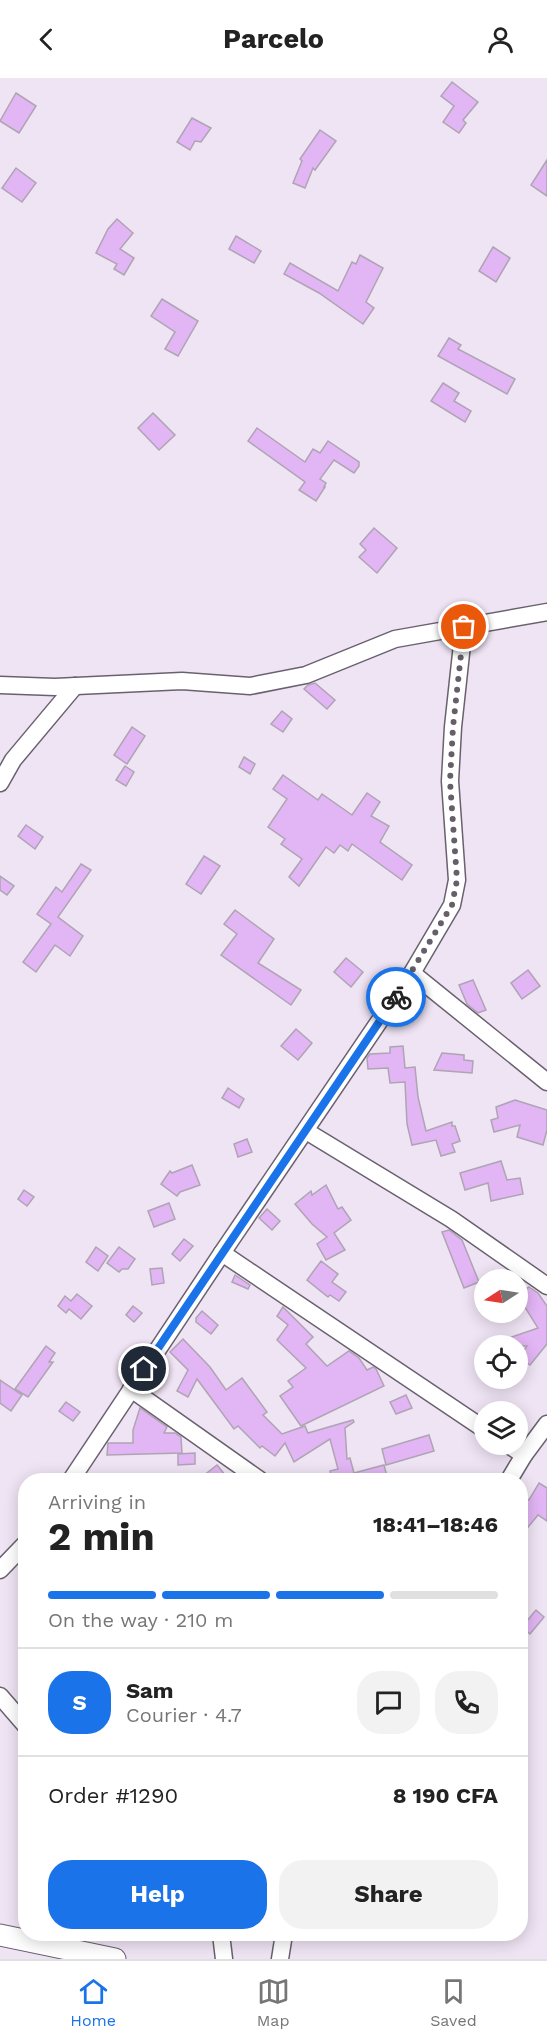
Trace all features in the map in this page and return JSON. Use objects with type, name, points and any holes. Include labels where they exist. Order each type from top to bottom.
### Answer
[{"type":"street","points":[[0,685],[75,686],[182,681],[250,686],[306,675],[395,639],[547,612]]},
{"type":"street","points":[[76,1473],[412,973],[452,905],[457,880],[450,781],[453,727],[464,627]]},
{"type":"street","points":[[0,783],[13,760],[75,686]]},
{"type":"street","points":[[412,973],[547,1082]]},
{"type":"street","points":[[306,1131],[451,1219],[547,1286]]},
{"type":"street","points":[[222,1253],[474,1422]]},
{"type":"street","points":[[131,1389],[250,1473]]},
{"type":"street","points":[[528,1450],[547,1424]]},
{"type":"street","points":[[514,1473],[524,1455]]},
{"type":"street","points":[[0,1570],[18,1551]]},
{"type":"street","points":[[0,1696],[18,1717]]},
{"type":"street","points":[[0,1935],[18,1939]]},
{"type":"street","points":[[28,1941],[114,1959]]},
{"type":"street","points":[[222,1941],[224,1959]]},
{"type":"street","points":[[280,1959],[283,1941]]},
{"type":"building","points":[[452,82],[478,102],[463,120],[466,123],[459,133],[443,122],[454,106],[441,96]]},
{"type":"building","points":[[16,93],[36,106],[19,133],[0,121]]},
{"type":"building","points":[[192,118],[211,128],[201,142],[195,141],[190,150],[177,142]]},
{"type":"building","points":[[320,130],[336,141],[315,170],[313,168],[305,188],[293,183],[302,161],[300,159]]},
{"type":"building","points":[[547,160],[547,196],[531,185]]},
{"type":"building","points":[[16,168],[36,183],[22,202],[2,188]]},
{"type":"building","points":[[117,219],[133,233],[120,249],[134,258],[124,275],[114,269],[117,264],[96,253],[108,229]]},
{"type":"building","points":[[236,236],[261,251],[254,263],[229,249]]},
{"type":"building","points":[[493,247],[510,258],[496,282],[479,271]]},
{"type":"building","points":[[360,255],[383,268],[366,302],[374,308],[363,324],[319,293],[284,274],[290,263],[338,291],[352,262],[356,264]]},
{"type":"building","points":[[162,299],[198,321],[178,356],[165,349],[175,332],[151,316]]},
{"type":"building","points":[[449,338],[461,345],[458,349],[515,379],[507,394],[438,356]]},
{"type":"building","points":[[443,383],[459,393],[454,401],[471,411],[465,422],[431,401]]},
{"type":"building","points":[[153,413],[175,435],[159,450],[138,428]]},
{"type":"building","points":[[257,428],[305,462],[313,449],[320,453],[328,441],[359,462],[359,466],[354,473],[334,460],[320,479],[326,483],[316,501],[299,490],[305,482],[248,441]]},
{"type":"building","points":[[374,528],[397,548],[377,573],[359,557],[366,550],[360,544]]},
{"type":"building","points":[[315,683],[335,700],[327,709],[304,689]]},
{"type":"building","points":[[282,711],[292,719],[283,732],[271,724]]},
{"type":"building","points":[[132,727],[145,736],[127,764],[114,755]]},
{"type":"building","points":[[244,757],[255,764],[250,774],[239,767]]},
{"type":"building","points":[[125,766],[134,772],[126,786],[116,780]]},
{"type":"building","points":[[283,775],[318,800],[322,794],[352,815],[367,793],[380,802],[371,816],[389,826],[380,842],[412,865],[402,880],[352,844],[348,851],[340,845],[334,853],[326,847],[299,886],[289,877],[302,859],[281,844],[285,839],[268,827],[287,799],[273,789]]},
{"type":"building","points":[[26,825],[43,837],[35,849],[18,836]]},
{"type":"building","points":[[204,856],[220,866],[201,894],[186,884]]},
{"type":"building","points":[[81,864],[91,870],[58,917],[83,936],[70,956],[55,945],[36,972],[23,962],[51,924],[37,914],[56,887],[62,892]]},
{"type":"building","points":[[0,876],[14,886],[7,895],[0,890]]},
{"type":"building","points":[[235,910],[274,939],[258,963],[301,990],[291,1005],[221,955],[237,934],[224,924]]},
{"type":"building","points":[[346,958],[363,972],[351,987],[334,972]]},
{"type":"building","points":[[528,970],[540,986],[522,999],[511,983]]},
{"type":"building","points":[[473,980],[486,1010],[478,1013],[467,1004],[459,985]]},
{"type":"building","points":[[296,1029],[312,1043],[298,1060],[281,1046]]},
{"type":"building","points":[[403,1046],[405,1068],[415,1067],[418,1097],[426,1131],[452,1122],[460,1141],[452,1144],[455,1152],[441,1156],[436,1140],[412,1145],[407,1124],[405,1082],[390,1083],[388,1068],[368,1069],[367,1058],[370,1054],[390,1053],[390,1047]]},
{"type":"building","points":[[442,1053],[464,1055],[464,1060],[473,1061],[472,1073],[434,1070]]},
{"type":"building","points":[[228,1088],[244,1099],[239,1108],[222,1098]]},
{"type":"building","points":[[515,1100],[547,1110],[547,1130],[543,1145],[517,1137],[520,1125],[494,1132],[491,1120],[498,1118],[496,1107]]},
{"type":"building","points":[[247,1139],[252,1152],[238,1157],[234,1144]]},
{"type":"building","points":[[501,1161],[507,1180],[520,1178],[523,1194],[491,1201],[488,1183],[465,1190],[460,1173]]},
{"type":"building","points":[[192,1165],[200,1185],[180,1192],[177,1196],[161,1184],[170,1171],[172,1173]]},
{"type":"building","points":[[326,1185],[338,1209],[342,1207],[351,1220],[334,1233],[345,1250],[326,1260],[317,1244],[327,1237],[295,1204],[311,1191],[312,1195]]},
{"type":"building","points":[[24,1190],[34,1197],[27,1206],[18,1199]]},
{"type":"building","points":[[169,1203],[175,1219],[154,1227],[148,1211]]},
{"type":"building","points":[[267,1209],[280,1221],[272,1230],[259,1218]]},
{"type":"building","points":[[449,1230],[462,1240],[474,1270],[474,1284],[464,1288],[442,1232]]},
{"type":"building","points":[[184,1239],[193,1246],[180,1261],[172,1254]]},
{"type":"building","points":[[96,1247],[108,1256],[98,1271],[86,1262]]},
{"type":"building","points":[[119,1247],[135,1259],[128,1269],[122,1269],[119,1272],[107,1263]]},
{"type":"building","points":[[321,1261],[338,1274],[332,1282],[346,1292],[339,1301],[330,1295],[328,1297],[307,1280]]},
{"type":"building","points":[[162,1268],[164,1283],[152,1285],[150,1269]]},
{"type":"building","points":[[235,1275],[250,1285],[248,1289],[232,1282]]},
{"type":"building","points":[[528,1288],[538,1293],[547,1306],[547,1344],[530,1365],[528,1364],[528,1335],[517,1335],[538,1328],[528,1312]]},
{"type":"building","points":[[77,1294],[92,1306],[81,1319],[69,1309],[66,1313],[58,1306],[65,1296],[71,1301]]},
{"type":"building","points":[[133,1306],[142,1313],[134,1322],[126,1315]]},
{"type":"building","points":[[283,1307],[313,1337],[306,1344],[327,1366],[349,1351],[359,1358],[367,1370],[373,1367],[376,1369],[384,1386],[301,1426],[280,1396],[293,1387],[288,1381],[306,1368],[277,1340],[288,1325],[277,1316]]},
{"type":"building","points":[[202,1311],[218,1325],[211,1334],[196,1322],[196,1318]]},
{"type":"building","points":[[183,1339],[210,1367],[226,1390],[242,1378],[267,1412],[263,1415],[282,1434],[305,1426],[308,1433],[353,1420],[354,1422],[345,1428],[347,1459],[350,1458],[354,1473],[330,1473],[330,1471],[338,1469],[330,1439],[294,1462],[285,1443],[275,1456],[262,1446],[260,1448],[238,1426],[234,1429],[197,1379],[188,1397],[177,1391],[188,1370],[170,1352]]},
{"type":"building","points":[[46,1346],[55,1353],[49,1362],[53,1362],[28,1397],[15,1389]]},
{"type":"building","points":[[0,1380],[22,1395],[11,1411],[0,1403]]},
{"type":"building","points":[[406,1395],[412,1408],[396,1414],[390,1402]]},
{"type":"building","points":[[66,1402],[80,1412],[73,1421],[59,1411]]},
{"type":"building","points":[[140,1408],[167,1427],[164,1433],[175,1433],[181,1437],[182,1453],[107,1455],[108,1443],[133,1443],[133,1430]]},
{"type":"building","points":[[429,1435],[434,1451],[386,1465],[382,1449]]},
{"type":"building","points":[[195,1453],[195,1464],[178,1465],[178,1454]]},
{"type":"building","points":[[217,1465],[224,1473],[207,1473]]},
{"type":"building","points":[[384,1465],[386,1473],[354,1473]]},
{"type":"building","points":[[539,1483],[547,1488],[547,1521],[538,1515],[528,1527],[529,1500]]},
{"type":"building","points":[[536,1610],[544,1617],[530,1634],[528,1620]]},
{"type":"way so far","points":[[396,997],[452,905],[457,880],[450,781],[453,727],[464,627]]},
{"type":"route","points":[[144,1369],[396,997]]}]
